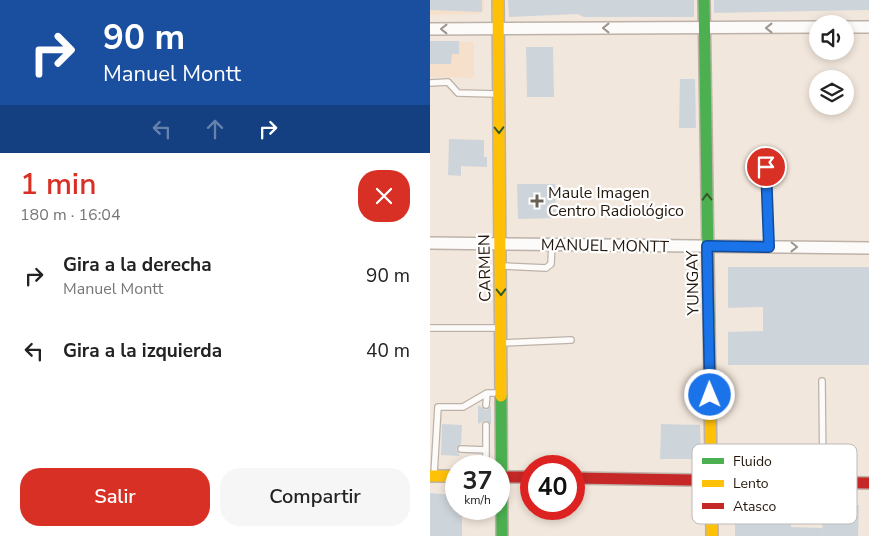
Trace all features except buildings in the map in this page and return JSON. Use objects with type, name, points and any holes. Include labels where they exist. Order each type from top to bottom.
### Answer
[{"type":"street","name":"CARMEN","points":[[498,0],[502,393],[501,455]]},
{"type":"street","name":"YUNGAY","points":[[704,0],[711,444]]},
{"type":"street","points":[[430,28],[809,27]]},
{"type":"street","points":[[854,27],[869,27]]},
{"type":"street","name":"MANUEL MONTT","points":[[430,243],[869,248]]},
{"type":"street","points":[[432,476],[445,476]]},
{"type":"street","points":[[585,478],[692,480]]},
{"type":"street","name":"CARMEN","points":[[501,520],[502,536]]},
{"type":"lane","points":[[430,83],[448,82],[458,93],[498,94]]},
{"type":"lane","points":[[766,167],[769,247]]},
{"type":"lane","points":[[500,266],[546,268],[551,264],[552,244]]},
{"type":"lane","points":[[430,328],[501,328]]},
{"type":"lane","points":[[501,344],[571,340]]},
{"type":"lane","points":[[822,381],[823,444]]},
{"type":"lane","points":[[432,476],[438,449],[438,407],[463,407],[487,393],[502,393]]},
{"type":"lane","points":[[486,406],[487,393]]},
{"type":"lane","points":[[486,425],[486,455]]},
{"type":"lane","points":[[461,449],[486,450]]},
{"type":"shaded area","points":[[430,0],[484,0],[484,10],[480,14],[430,15]]},
{"type":"shaded area","points":[[430,41],[474,42],[474,78],[430,77]]},
{"type":"traffic: fast","points":[[704,0],[709,323]]},
{"type":"traffic: fast","points":[[501,396],[502,536]]},
{"type":"traffic: slow","points":[[498,0],[501,396]]},
{"type":"traffic: slow","points":[[709,323],[711,444]]},
{"type":"traffic: slow","points":[[430,476],[445,476]]},
{"type":"traffic: slow","points":[[712,524],[712,536]]},
{"type":"traffic: jam","points":[[510,477],[520,477]]},
{"type":"traffic: jam","points":[[585,478],[692,480]]},
{"type":"traffic: jam","points":[[857,483],[869,483]]},
{"type":"place","name":"Maule Imagen Centro Radiológico","points":[[537,201]]},
{"type":"route","points":[[710,395],[707,246],[769,247],[766,167]]}]
